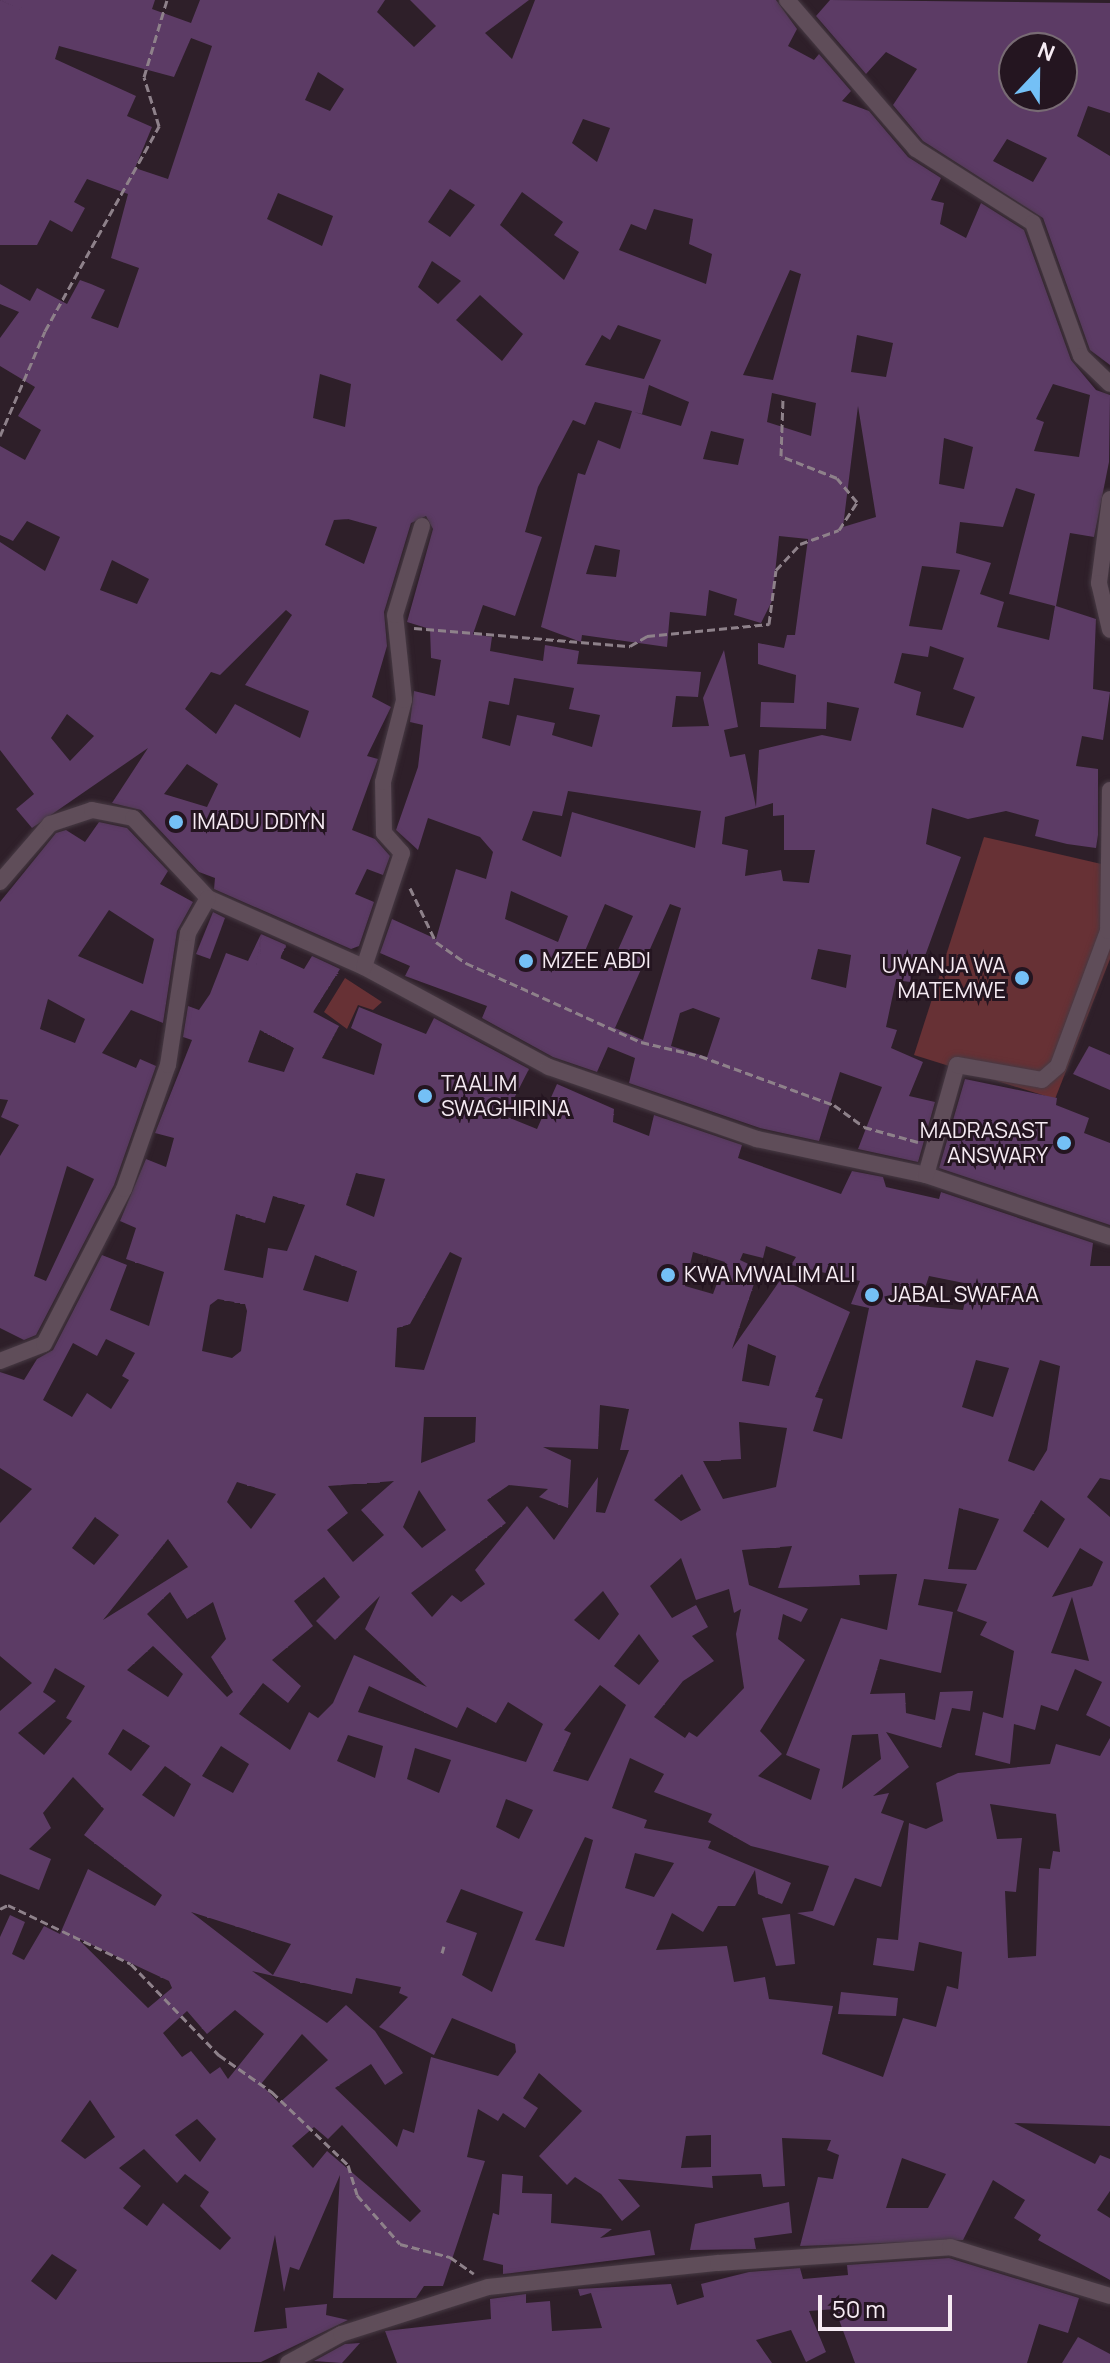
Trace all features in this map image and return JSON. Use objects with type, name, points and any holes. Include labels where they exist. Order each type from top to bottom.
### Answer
[{"type":"street","points":[[787,0],[916,149],[1033,223],[1081,356],[1110,384]]},
{"type":"street","points":[[1110,499],[1099,583],[1110,630]]},
{"type":"street","points":[[364,967],[402,853],[384,833],[383,782],[404,700],[395,631],[422,526]]},
{"type":"street","points":[[926,1175],[957,1065],[969,1061],[1042,1080],[1058,1066],[1108,931],[1110,790]]},
{"type":"street","points":[[0,882],[50,824],[92,810],[133,818],[208,898],[364,967],[549,1067],[757,1139],[926,1175],[1110,1237]]},
{"type":"street","points":[[0,1361],[44,1344],[124,1189],[168,1065],[188,933],[208,898]]},
{"type":"street","points":[[288,2363],[341,2334],[488,2287],[950,2247],[1110,2296]]},
{"type":"path","points":[[0,436],[45,331],[159,126],[144,77],[167,0]]},
{"type":"path","points":[[395,631],[508,631],[630,646],[647,636],[769,624],[776,570],[800,544],[839,530],[857,502],[837,478],[781,456],[783,398]]},
{"type":"path","points":[[400,861],[436,942],[466,963],[641,1042],[700,1056],[834,1105],[864,1127],[933,1148]]},
{"type":"path","points":[[0,1909],[8,1905],[131,1964],[219,2055],[272,2092],[348,2165],[357,2195],[400,2244],[450,2257],[488,2287]]},
{"type":"path","points":[[442,1953],[444,1946]]},
{"type":"shaded area","name":"UWANJA WA MATEMWE","points":[[984,837],[1110,866],[1110,959],[1055,1099],[914,1055]]},
{"type":"shaded area","points":[[345,978],[382,1002],[373,1010],[358,1005],[347,1029],[324,1012]]},
{"type":"building","points":[[0,0],[155,0],[152,9],[191,23],[200,0],[385,0],[377,12],[414,47],[436,26],[410,0],[529,0],[485,33],[512,59],[535,0],[776,0],[797,29],[788,46],[814,60],[819,54],[851,91],[842,101],[869,111],[908,157],[941,178],[931,200],[944,203],[940,224],[966,238],[981,203],[1024,230],[1071,360],[1096,390],[1110,395],[1109,462],[1094,537],[1070,533],[1056,606],[1096,619],[1093,689],[1110,692],[1103,740],[1082,736],[1076,766],[1098,769],[1098,835],[1096,848],[1067,844],[1035,836],[1039,820],[1006,811],[968,819],[932,808],[926,844],[961,857],[921,967],[913,966],[910,982],[896,980],[886,1027],[897,1030],[891,1048],[923,1062],[909,1096],[935,1102],[918,1162],[858,1149],[882,1087],[840,1072],[819,1141],[760,1128],[629,1083],[635,1058],[608,1047],[597,1072],[553,1057],[482,1018],[487,1006],[405,976],[410,966],[380,953],[392,919],[436,939],[456,869],[486,879],[493,852],[480,837],[428,818],[418,850],[396,830],[418,767],[423,725],[410,722],[414,691],[435,696],[441,660],[431,658],[430,629],[407,622],[433,529],[426,516],[411,523],[384,612],[387,646],[372,697],[391,707],[367,756],[378,759],[352,830],[375,839],[390,856],[383,875],[367,869],[355,894],[374,902],[359,946],[351,949],[214,889],[215,878],[199,872],[141,810],[112,803],[148,748],[32,828],[16,809],[34,794],[0,750],[0,542],[45,571],[60,537],[27,521],[13,541],[0,535],[0,446],[25,460],[41,430],[18,416],[35,387],[0,366],[0,338],[19,312],[0,304],[0,284],[30,301],[37,288],[67,304],[80,280],[91,284],[105,290],[91,318],[118,328],[139,268],[111,258],[128,194],[87,179],[74,202],[85,208],[72,232],[50,220],[37,245],[0,245]],"holes":[[[191,38],[212,46],[168,179],[135,168],[152,127],[127,116],[136,96],[55,59],[59,46],[174,77]],[[318,72],[344,89],[330,111],[305,100]],[[583,119],[610,128],[597,162],[572,143]],[[450,189],[475,205],[450,237],[428,222]],[[522,192],[563,222],[554,235],[579,252],[564,280],[500,225]],[[278,193],[333,216],[322,246],[267,219]],[[654,209],[693,219],[689,244],[712,254],[706,284],[619,250],[631,224],[646,230]],[[432,261],[461,281],[438,304],[418,287]],[[790,270],[801,274],[773,380],[743,375]],[[480,295],[523,334],[502,361],[456,320]],[[618,325],[661,340],[644,379],[585,365],[602,335],[610,340]],[[857,335],[893,343],[886,377],[851,372]],[[320,374],[351,384],[345,427],[313,418]],[[1053,384],[1090,395],[1079,457],[1034,451],[1044,422],[1036,419]],[[649,385],[689,402],[681,426],[634,412],[642,414]],[[772,393],[816,403],[811,436],[767,422]],[[595,402],[632,411],[620,449],[598,440],[585,475],[578,473],[541,627],[581,642],[582,635],[667,647],[670,612],[706,616],[709,590],[737,599],[734,615],[761,623],[772,601],[779,536],[808,539],[795,635],[787,635],[784,648],[758,643],[758,664],[796,675],[794,703],[761,702],[760,727],[826,729],[827,702],[859,708],[851,741],[822,735],[759,750],[756,807],[745,754],[730,757],[724,730],[738,727],[724,650],[703,698],[709,726],[672,727],[676,696],[698,697],[701,672],[577,664],[579,651],[545,645],[543,661],[490,651],[492,637],[473,634],[483,605],[515,616],[542,537],[525,532],[538,487],[573,420],[585,425]],[[858,406],[876,517],[843,527]],[[711,431],[744,439],[738,465],[703,459]],[[944,438],[973,447],[964,489],[939,484]],[[1016,488],[1035,494],[1009,594],[1055,606],[1049,640],[997,627],[1004,602],[980,594],[991,563],[956,553],[960,522],[1003,527]],[[348,519],[377,527],[364,564],[325,545],[334,520]],[[595,545],[620,550],[616,577],[586,574]],[[112,560],[149,579],[137,604],[100,590]],[[922,566],[960,570],[942,630],[909,626]],[[286,610],[292,615],[245,685],[309,711],[300,738],[235,704],[216,734],[185,709],[211,672],[220,675]],[[930,646],[964,658],[953,689],[975,697],[963,728],[916,715],[921,692],[894,683],[902,653],[928,657]],[[514,678],[574,688],[569,709],[600,715],[592,747],[552,735],[555,723],[517,715],[510,746],[482,738],[489,701],[509,705]],[[67,714],[94,736],[70,761],[51,738]],[[187,764],[218,784],[207,807],[164,794]],[[568,791],[701,811],[695,848],[572,812],[561,857],[522,840],[533,811],[562,816]],[[773,803],[773,816],[784,815],[784,850],[815,850],[809,883],[783,881],[781,870],[745,876],[748,850],[722,844],[725,817]],[[511,891],[568,916],[558,942],[505,919]],[[605,904],[633,916],[610,968],[582,958]],[[670,904],[681,908],[643,1040],[615,1028]],[[818,949],[851,955],[846,988],[811,979]],[[693,1008],[720,1018],[707,1057],[671,1046],[680,1013]]]},
{"type":"building","points":[[830,0],[1110,3],[1110,113],[1088,106],[1077,136],[1110,156],[1110,365],[1090,350],[1043,218],[923,141],[893,105],[917,69],[886,52],[866,74],[816,16]],"holes":[[[1007,139],[1047,158],[1033,182],[993,161]]]},
{"type":"building","points":[[99,822],[127,828],[168,871],[160,884],[193,902],[177,931],[163,1023],[131,1010],[102,1053],[136,1068],[140,1059],[156,1066],[114,1185],[36,1335],[24,1340],[0,1328],[0,1156],[19,1125],[1,1117],[8,1100],[0,1099],[0,902],[56,833],[66,830],[85,842]],"holes":[[[109,910],[154,939],[143,984],[78,956]],[[48,999],[85,1019],[75,1043],[40,1029]],[[67,1166],[94,1179],[46,1281],[34,1276]]]},
{"type":"building","points":[[213,912],[225,918],[210,959],[196,954]]},
{"type":"building","points":[[261,934],[286,945],[280,958],[304,969],[312,956],[340,969],[313,1012],[339,1026],[322,1058],[374,1075],[382,1044],[351,1028],[359,1007],[426,1034],[434,1018],[529,1069],[505,1116],[537,1129],[557,1084],[614,1109],[613,1122],[649,1136],[654,1115],[742,1145],[738,1158],[841,1194],[852,1171],[883,1177],[886,1187],[939,1199],[941,1192],[1093,1243],[1090,1266],[1110,1266],[1110,1480],[1100,1478],[1087,1497],[1110,1517],[1110,1727],[1086,1715],[1102,1682],[1075,1669],[1058,1711],[1041,1705],[1035,1730],[1014,1724],[1010,1764],[975,1755],[983,1712],[1003,1718],[1014,1651],[980,1635],[987,1622],[957,1611],[967,1584],[924,1579],[918,1605],[953,1612],[941,1673],[880,1659],[870,1694],[905,1693],[906,1713],[935,1720],[940,1692],[973,1691],[970,1711],[952,1708],[941,1748],[886,1732],[909,1767],[873,1796],[889,1793],[881,1813],[904,1821],[881,1887],[855,1878],[834,1926],[797,1913],[813,1911],[829,1866],[751,1846],[708,1822],[712,1814],[654,1792],[664,1774],[630,1758],[612,1808],[647,1820],[644,1828],[711,1841],[708,1848],[791,1883],[782,1904],[758,1894],[755,1870],[735,1906],[718,1906],[703,1932],[672,1913],[656,1950],[727,1946],[734,1982],[765,1977],[769,1999],[833,2006],[822,2054],[883,2077],[903,2018],[936,2027],[947,1986],[958,1989],[962,1952],[919,1942],[914,1971],[873,1965],[877,1938],[898,1940],[909,1823],[926,1829],[943,1821],[936,1783],[958,1773],[1050,1764],[1056,1744],[1100,1756],[1110,1738],[1110,2126],[1014,2123],[1095,2164],[1100,2155],[1110,2159],[1110,2191],[1097,2210],[1110,2218],[1110,2280],[1038,2240],[1041,2235],[1014,2218],[1025,2200],[993,2180],[963,2240],[800,2246],[818,2177],[833,2179],[839,2155],[827,2150],[831,2140],[782,2138],[785,2186],[763,2187],[761,2174],[712,2176],[713,2188],[618,2179],[640,2206],[622,2221],[601,2194],[575,2177],[567,2185],[539,2156],[582,2111],[539,2073],[523,2098],[538,2108],[525,2128],[503,2113],[498,2121],[478,2109],[467,2157],[485,2161],[443,2286],[424,2286],[416,2298],[333,2298],[340,2175],[299,2270],[290,2267],[284,2292],[275,2235],[254,2332],[287,2328],[285,2308],[327,2304],[326,2315],[348,2320],[261,2362],[0,2363],[0,1937],[10,1915],[25,1922],[12,1954],[24,1960],[44,1926],[60,1934],[88,1869],[155,1906],[162,1895],[84,1835],[104,1809],[73,1777],[43,1813],[51,1828],[29,1849],[51,1859],[39,1890],[0,1874],[0,1711],[32,1683],[0,1656],[0,1523],[32,1489],[0,1468],[0,1372],[24,1380],[37,1359],[53,1350],[102,1255],[127,1265],[110,1310],[149,1326],[164,1272],[126,1259],[136,1228],[120,1221],[146,1159],[166,1167],[174,1138],[155,1133],[192,1040],[183,1037],[188,1006],[199,1010],[210,994],[226,953],[248,961]],"holes":[[[260,1030],[294,1048],[284,1072],[248,1062]],[[356,1173],[385,1179],[374,1217],[346,1205]],[[273,1196],[305,1205],[287,1251],[268,1248],[263,1278],[224,1270],[236,1214],[265,1223]],[[766,1246],[796,1257],[791,1265],[860,1281],[851,1304],[869,1308],[842,1439],[813,1431],[823,1399],[815,1397],[850,1312],[781,1279],[732,1349],[759,1269],[740,1260],[743,1253],[763,1258]],[[450,1252],[462,1258],[424,1370],[395,1367],[397,1328],[410,1324]],[[693,1252],[725,1262],[713,1294],[685,1286]],[[315,1255],[357,1271],[348,1302],[303,1290]],[[929,1276],[969,1284],[963,1310],[919,1306]],[[218,1299],[245,1304],[247,1311],[241,1351],[232,1358],[202,1351],[210,1305]],[[106,1339],[135,1353],[122,1376],[129,1380],[111,1409],[87,1393],[72,1417],[43,1400],[73,1343],[97,1356]],[[748,1344],[776,1356],[769,1386],[742,1381]],[[976,1360],[1009,1368],[993,1417],[962,1407]],[[1040,1360],[1060,1366],[1047,1450],[1034,1471],[1008,1461]],[[600,1405],[629,1409],[620,1450],[629,1450],[605,1513],[596,1512],[598,1477],[554,1540],[527,1506],[475,1570],[485,1584],[461,1602],[452,1595],[432,1617],[411,1593],[506,1523],[487,1500],[509,1485],[548,1489],[539,1497],[568,1508],[571,1460],[543,1447],[598,1449]],[[424,1417],[476,1417],[475,1442],[421,1463]],[[739,1422],[787,1428],[776,1487],[723,1499],[703,1461],[741,1459]],[[682,1474],[701,1510],[681,1521],[654,1500]],[[394,1481],[361,1510],[384,1535],[353,1562],[327,1530],[348,1513],[328,1486]],[[237,1482],[276,1494],[251,1529],[227,1502]],[[419,1490],[446,1530],[422,1548],[403,1527]],[[1041,1500],[1065,1519],[1048,1548],[1023,1531]],[[959,1508],[999,1519],[976,1570],[948,1569]],[[95,1517],[119,1535],[94,1565],[72,1548]],[[168,1539],[188,1567],[103,1620]],[[792,1546],[778,1588],[860,1585],[859,1575],[897,1574],[887,1630],[841,1618],[786,1755],[820,1769],[811,1800],[758,1776],[782,1754],[760,1731],[805,1660],[778,1639],[783,1614],[801,1622],[808,1609],[749,1585],[742,1550]],[[1080,1548],[1103,1562],[1092,1586],[1052,1597]],[[681,1558],[696,1600],[729,1589],[734,1613],[741,1609],[736,1634],[744,1688],[697,1737],[689,1732],[685,1738],[654,1717],[683,1681],[714,1661],[692,1636],[708,1627],[696,1605],[672,1618],[650,1586]],[[324,1577],[340,1597],[316,1621],[335,1640],[380,1596],[365,1629],[427,1687],[354,1655],[333,1703],[318,1718],[309,1712],[290,1750],[239,1714],[263,1683],[288,1703],[301,1686],[272,1660],[313,1626],[294,1601]],[[603,1591],[619,1614],[599,1640],[574,1620]],[[170,1592],[187,1619],[213,1602],[226,1639],[211,1657],[233,1692],[227,1697],[147,1614]],[[1072,1597],[1089,1661],[1051,1653]],[[639,1634],[659,1661],[639,1685],[614,1666]],[[153,1646],[183,1674],[168,1697],[127,1670]],[[55,1668],[85,1686],[66,1718],[72,1721],[44,1755],[18,1733],[56,1701],[43,1692]],[[600,1685],[626,1705],[588,1781],[553,1771],[571,1733],[564,1730]],[[369,1686],[457,1728],[467,1707],[496,1723],[508,1702],[543,1724],[526,1762],[358,1712]],[[123,1729],[150,1746],[131,1771],[108,1754]],[[878,1734],[881,1759],[842,1789],[852,1735]],[[348,1735],[383,1746],[375,1778],[337,1761]],[[221,1746],[249,1764],[233,1793],[202,1776]],[[415,1748],[451,1760],[439,1793],[407,1779]],[[165,1766],[191,1784],[174,1817],[142,1795]],[[506,1799],[533,1810],[519,1839],[496,1827]],[[990,1804],[1056,1814],[1060,1852],[1053,1851],[1050,1869],[1039,1868],[1036,1956],[1008,1958],[1005,1891],[1016,1892],[1022,1838],[997,1839]],[[585,1837],[593,1840],[564,1947],[535,1940]],[[635,1853],[674,1863],[654,1897],[625,1888]],[[461,1889],[523,1912],[492,1992],[462,1975],[477,1933],[446,1922]],[[191,1912],[291,1944],[273,1975]],[[77,1938],[169,1981],[172,1988],[148,2008]],[[252,1971],[352,1994],[356,1978],[401,1987],[399,1993],[408,1997],[379,2027],[434,2055],[452,2018],[515,2044],[516,2052],[498,2076],[431,2057],[414,2133],[403,2129],[397,2147],[335,2088],[371,2064],[385,2085],[403,2073],[375,2031],[346,2005],[327,2023]],[[235,2010],[264,2034],[228,2079],[220,2067],[210,2074],[191,2051],[182,2057],[163,2033],[187,2011],[207,2034]],[[302,2034],[328,2060],[279,2103],[261,2084]],[[90,2100],[115,2137],[85,2159],[61,2141]],[[197,2119],[216,2139],[200,2162],[175,2135]],[[342,2125],[421,2211],[410,2222],[327,2151],[313,2168],[292,2146],[314,2127],[328,2139]],[[711,2135],[711,2167],[681,2168],[686,2136]],[[144,2149],[177,2183],[185,2174],[209,2192],[200,2206],[231,2238],[220,2250],[163,2203],[147,2226],[123,2208],[141,2186],[119,2168]],[[902,2158],[946,2174],[928,2208],[886,2208]],[[52,2254],[77,2270],[56,2300],[31,2281]]]},
{"type":"building","points":[[1089,1046],[1110,1055],[1110,1090],[1073,1074]]},
{"type":"building","points":[[965,1079],[1057,1098],[1056,1105],[1089,1118],[1084,1133],[1110,1143],[1110,1225],[939,1168]]},
{"type":"building","points":[[790,1914],[795,1964],[776,1966],[762,1918]]},
{"type":"building","points":[[841,1992],[898,1998],[896,2016],[838,2014]]},
{"type":"building","points":[[502,2174],[523,2176],[522,2193],[552,2194],[551,2223],[612,2229],[600,2238],[650,2230],[655,2255],[503,2274],[503,2265],[483,2260],[493,2213],[499,2215]]},
{"type":"building","points":[[789,2202],[792,2233],[754,2238],[756,2249],[690,2250],[695,2224]]},
{"type":"building","points":[[949,2258],[1079,2298],[1068,2333],[1039,2324],[1027,2363],[855,2363],[835,2309],[809,2311],[826,2352],[806,2362],[791,2330],[756,2340],[772,2363],[397,2363],[385,2331],[491,2319],[490,2299],[526,2294],[526,2303],[550,2301],[552,2331],[602,2328],[591,2293],[580,2296],[578,2289],[671,2284],[677,2305],[704,2297],[701,2284],[749,2272],[800,2268],[803,2279],[848,2275],[847,2265]]},
{"type":"building","points":[[1078,2337],[1110,2354],[1110,2363],[1062,2363]]},
{"type":"building","points":[[360,2343],[342,2363],[314,2361],[345,2344]]},
{"type":"place","name":"IMADU DDIYN","points":[[176,822]]},
{"type":"place","name":"MZEE ABDI","points":[[526,961]]},
{"type":"place","name":"UWANJA WA MATEMWE","points":[[1022,978]]},
{"type":"place","name":"TAALIM SWAGHIRINA","points":[[425,1096]]},
{"type":"place","name":"MADRASAST ANSWARY","points":[[1064,1143]]},
{"type":"place","name":"KWA MWALIM ALI","points":[[668,1275]]},
{"type":"place","name":"JABAL SWAFAA","points":[[872,1295]]}]
